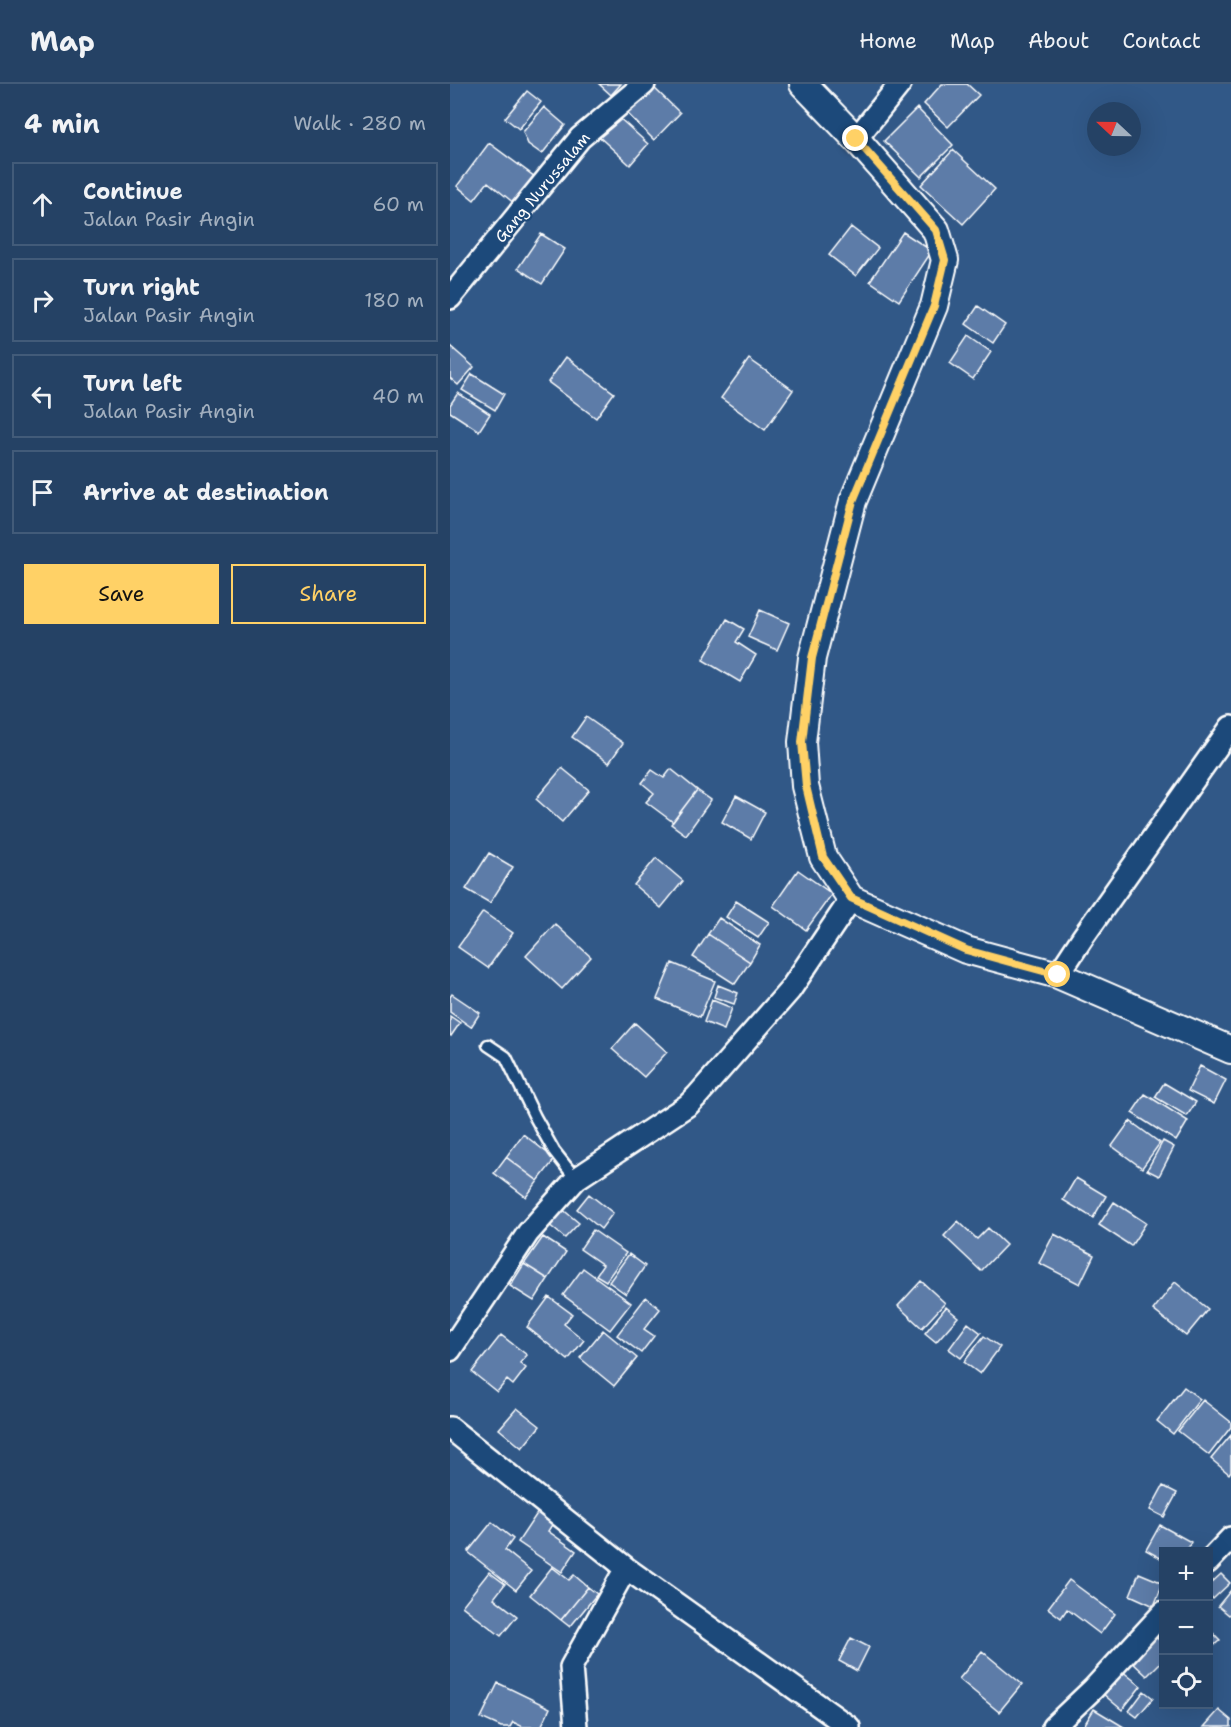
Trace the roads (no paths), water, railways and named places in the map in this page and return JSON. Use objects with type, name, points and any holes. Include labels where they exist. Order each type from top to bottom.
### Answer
[{"type":"street","name":"Gang Nurussalam","points":[[450,298],[580,138],[644,84]]},
{"type":"street","points":[[803,84],[856,139],[936,230],[945,260],[934,306],[853,501],[812,658],[802,742],[806,786],[823,857],[851,898],[966,950],[1058,975],[1231,1050]]},
{"type":"street","points":[[856,139],[900,84]]},
{"type":"street","points":[[1058,975],[1231,727]]},
{"type":"street","points":[[450,1350],[528,1233],[576,1179],[697,1096],[790,990],[851,898]]},
{"type":"street","points":[[450,1428],[626,1568],[849,1727]]},
{"type":"street","points":[[1213,1558],[1231,1538]]},
{"type":"street","points":[[576,1727],[571,1667],[626,1568]]},
{"type":"street","points":[[1053,1727],[1093,1689],[1159,1617]]},
{"type":"lane","points":[[488,1045],[506,1057],[544,1134],[576,1179]]}]
